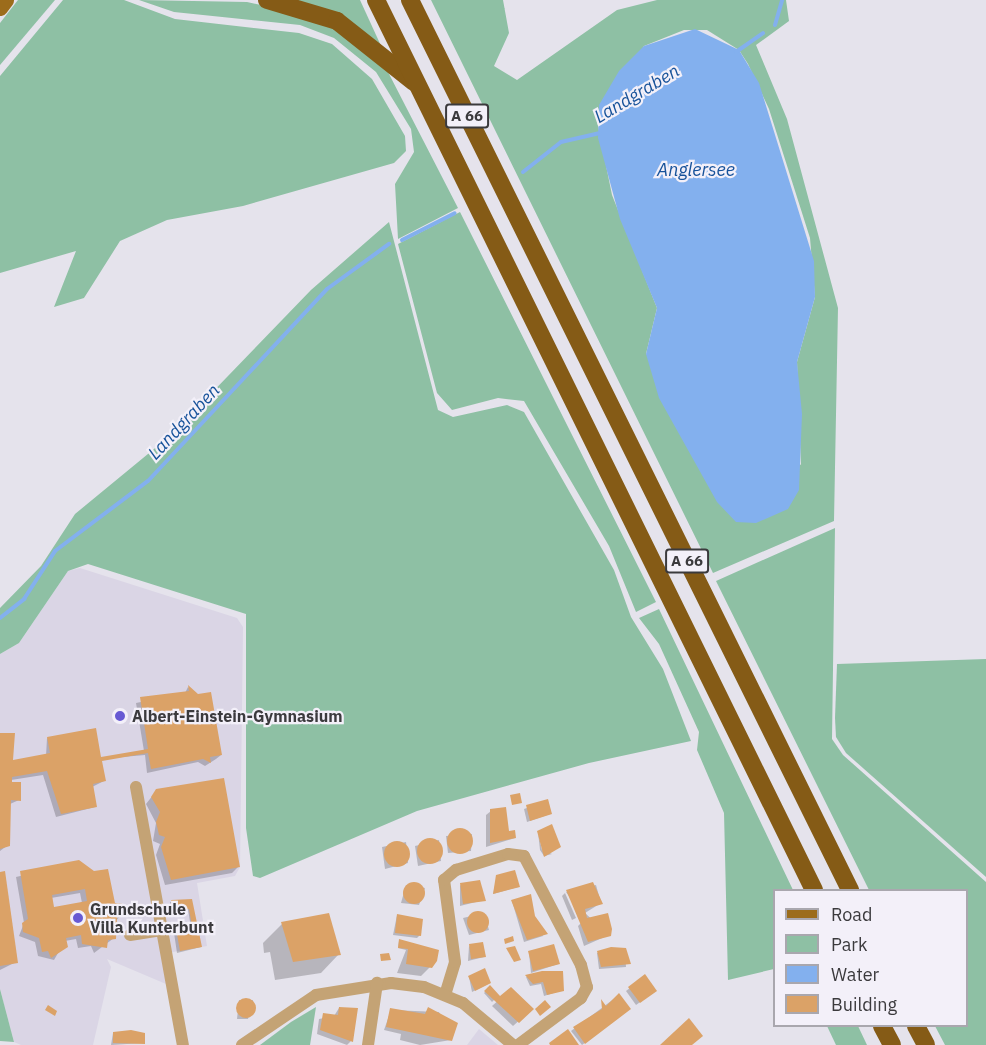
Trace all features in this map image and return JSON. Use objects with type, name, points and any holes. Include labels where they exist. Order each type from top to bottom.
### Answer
[{"type":"highway","points":[[267,0],[337,21],[419,87]]},
{"type":"highway","name":"A 66","points":[[376,0],[813,889]]},
{"type":"highway","name":"A 66","points":[[410,0],[848,889]]},
{"type":"highway","points":[[883,1027],[892,1045]]},
{"type":"highway","points":[[917,1027],[926,1045]]},
{"type":"main road","points":[[0,8],[6,0]]},
{"type":"street","points":[[136,787],[183,1045]]},
{"type":"street","points":[[445,995],[455,962],[444,880],[456,870],[508,854],[524,856],[581,965],[587,987],[581,998],[518,1045]]},
{"type":"street","points":[[130,935],[162,930]]},
{"type":"street","points":[[368,1045],[378,983]]},
{"type":"street","points":[[242,1045],[308,999],[378,983],[408,984],[445,995],[482,1016],[513,1045]]},
{"type":"shaded area","name":"Albert-Einstein-Gymnasium","points":[[80,568],[237,618],[243,627],[240,867],[235,876],[197,883],[207,946],[162,954],[166,984],[107,959],[111,967],[93,1045],[21,1045],[14,1042],[0,989],[0,654],[19,643],[68,571]]},
{"type":"shaded area","points":[[479,1029],[498,1045],[467,1045]]},
{"type":"green space","points":[[18,0],[55,0],[0,65],[0,23]]},
{"type":"green space","points":[[63,0],[124,0],[175,19],[299,33],[332,44],[372,79],[405,136],[406,151],[394,163],[243,206],[167,220],[120,241],[84,298],[54,307],[76,251],[0,273],[0,76]]},
{"type":"green space","points":[[139,0],[247,2],[303,14],[337,28],[388,72],[458,208],[398,239],[395,184],[414,152],[411,129],[376,72],[334,38],[300,25],[174,12]]},
{"type":"green space","points":[[292,0],[360,0],[382,48]]},
{"type":"green space","points":[[431,0],[503,0],[509,33],[494,66],[517,80],[617,10],[657,0],[786,0],[789,21],[756,45],[787,119],[838,308],[834,521],[713,573]],"holes":[[[684,30],[707,30],[739,50],[748,64],[769,109],[810,238],[815,297],[797,362],[801,465],[646,354],[657,308],[612,195],[597,121],[644,46]]]},
{"type":"green space","points":[[460,212],[656,602],[636,612],[609,546],[524,401],[498,398],[452,410],[437,393],[398,244]]},
{"type":"green space","points":[[389,222],[438,410],[453,417],[507,405],[524,412],[614,570],[631,617],[663,669],[691,741],[589,763],[417,811],[260,878],[253,876],[246,828],[246,614],[88,564],[68,571],[19,643],[0,654],[0,608],[41,566],[75,514],[171,435],[311,290]]},
{"type":"green space","points":[[835,528],[832,739],[843,755],[986,882],[986,1045],[945,1045],[936,1027],[968,1027],[968,889],[869,889],[716,581]]},
{"type":"green space","points":[[659,609],[793,889],[773,889],[773,969],[728,980],[724,813],[697,750],[699,732],[659,644],[639,618]]},
{"type":"green space","points":[[986,659],[986,877],[846,753],[836,737],[835,718],[837,664]]},
{"type":"green space","points":[[0,989],[14,1042],[0,1041]]},
{"type":"green space","points":[[316,1007],[310,1045],[260,1045],[291,1022]]},
{"type":"green space","points":[[827,1027],[858,1027],[867,1045],[836,1045]]},
{"type":"water","name":"Anglersee","points":[[695,29],[739,50],[759,83],[814,261],[815,297],[797,362],[802,414],[799,490],[788,509],[756,523],[736,522],[717,502],[659,398],[646,354],[657,308],[620,219],[598,138],[599,105],[619,71],[644,46]]},
{"type":"building","points":[[188,685],[198,694],[211,692],[222,755],[210,757],[211,763],[203,759],[151,769],[148,753],[102,761],[106,781],[93,784],[97,807],[61,814],[47,771],[12,777],[12,782],[21,782],[21,801],[11,800],[10,846],[0,849],[0,733],[15,733],[13,760],[50,753],[47,737],[96,728],[101,757],[148,749],[140,697],[189,691]]},
{"type":"building","points":[[224,778],[240,867],[171,880],[161,847],[165,837],[159,835],[156,822],[160,812],[151,797],[156,789]]},
{"type":"building","points":[[520,793],[522,803],[512,805],[510,795]]},
{"type":"building","points":[[548,799],[552,814],[530,821],[526,805]]},
{"type":"building","points":[[506,807],[509,831],[515,830],[516,838],[490,843],[490,809]]},
{"type":"building","points":[[552,824],[561,847],[544,857],[537,831]]},
{"type":"building","points":[[460,828],[469,832],[473,841],[469,850],[460,854],[451,850],[447,841],[451,832]]},
{"type":"building","points":[[430,838],[439,842],[443,851],[439,860],[430,864],[421,860],[417,851],[421,842]]},
{"type":"building","points":[[397,841],[406,845],[410,854],[406,863],[397,867],[388,863],[384,854],[388,845]]},
{"type":"building","points":[[79,860],[94,871],[108,869],[115,903],[123,904],[124,913],[117,917],[116,939],[108,940],[107,948],[82,944],[81,935],[66,938],[68,947],[51,958],[48,951],[42,952],[39,938],[23,932],[22,923],[28,919],[20,871]],"holes":[[[85,889],[87,901],[54,907],[52,895]]]},
{"type":"building","points":[[515,870],[520,887],[493,894],[496,875]]},
{"type":"building","points":[[5,871],[18,963],[0,966],[0,872]]},
{"type":"building","points":[[480,880],[486,901],[463,904],[460,883]]},
{"type":"building","points":[[414,882],[422,885],[425,893],[422,901],[414,904],[406,901],[403,893],[406,885]]},
{"type":"building","points":[[593,882],[603,904],[585,909],[587,918],[608,913],[612,929],[611,936],[588,942],[566,890]]},
{"type":"building","points":[[531,894],[535,916],[548,934],[527,940],[511,900]]},
{"type":"building","points":[[192,899],[202,947],[180,951],[176,929],[192,926],[189,909],[173,912],[171,900]]},
{"type":"building","points":[[474,911],[482,911],[489,918],[489,926],[482,933],[474,933],[467,926],[467,918]]},
{"type":"building","points":[[329,913],[341,955],[293,962],[281,922]]},
{"type":"building","points":[[397,914],[423,919],[421,936],[395,933]]},
{"type":"building","points":[[513,936],[514,941],[505,944],[504,939]]},
{"type":"building","points":[[399,939],[439,950],[437,961],[432,968],[406,964],[408,949],[398,948]]},
{"type":"building","points":[[483,942],[486,957],[471,959],[469,944]]},
{"type":"building","points":[[554,944],[560,964],[533,971],[528,951]]},
{"type":"building","points":[[515,946],[521,960],[514,962],[506,948]]},
{"type":"building","points":[[611,947],[626,948],[631,964],[601,967],[597,951]]},
{"type":"building","points":[[389,953],[391,960],[381,961],[380,954]]},
{"type":"building","points":[[485,968],[491,983],[475,991],[468,976]]},
{"type":"building","points":[[542,971],[563,971],[564,991],[547,995],[543,982],[533,984],[525,975]]},
{"type":"building","points":[[645,974],[657,991],[640,1003],[628,987]]},
{"type":"building","points":[[490,985],[500,996],[511,987],[534,1009],[519,1023],[484,991]]},
{"type":"building","points":[[619,993],[631,1009],[585,1044],[573,1027],[602,1009],[601,999],[606,1006]]},
{"type":"building","points":[[242,998],[250,998],[256,1004],[256,1012],[250,1018],[242,1018],[236,1012],[236,1004]]},
{"type":"building","points":[[545,1000],[551,1007],[540,1016],[535,1009]]},
{"type":"building","points":[[48,1005],[57,1011],[55,1016],[45,1010]]},
{"type":"building","points":[[339,1007],[358,1008],[353,1042],[320,1030],[323,1013],[338,1015]]},
{"type":"building","points":[[428,1007],[458,1023],[452,1041],[386,1027],[390,1008],[425,1014]]},
{"type":"building","points":[[689,1018],[703,1036],[692,1045],[660,1045]]},
{"type":"building","points":[[568,1029],[579,1045],[550,1045],[549,1043]]},
{"type":"building","points":[[131,1030],[145,1033],[145,1044],[113,1043],[113,1032]]},
{"type":"waterway","name":"Landgraben","points":[[775,25],[782,0]]},
{"type":"waterway","name":"Landgraben","points":[[736,52],[763,33]]},
{"type":"waterway","name":"Landgraben","points":[[523,172],[561,142],[600,133]]},
{"type":"waterway","name":"Landgraben","points":[[402,240],[455,213]]},
{"type":"waterway","name":"Landgraben","points":[[0,618],[24,599],[55,551],[148,481],[327,289],[389,244]]},
{"type":"place","name":"Albert-Einstein-Gymnasium","points":[[120,716]]},
{"type":"place","name":"Grundschule Villa Kunterbunt","points":[[78,918]]}]
